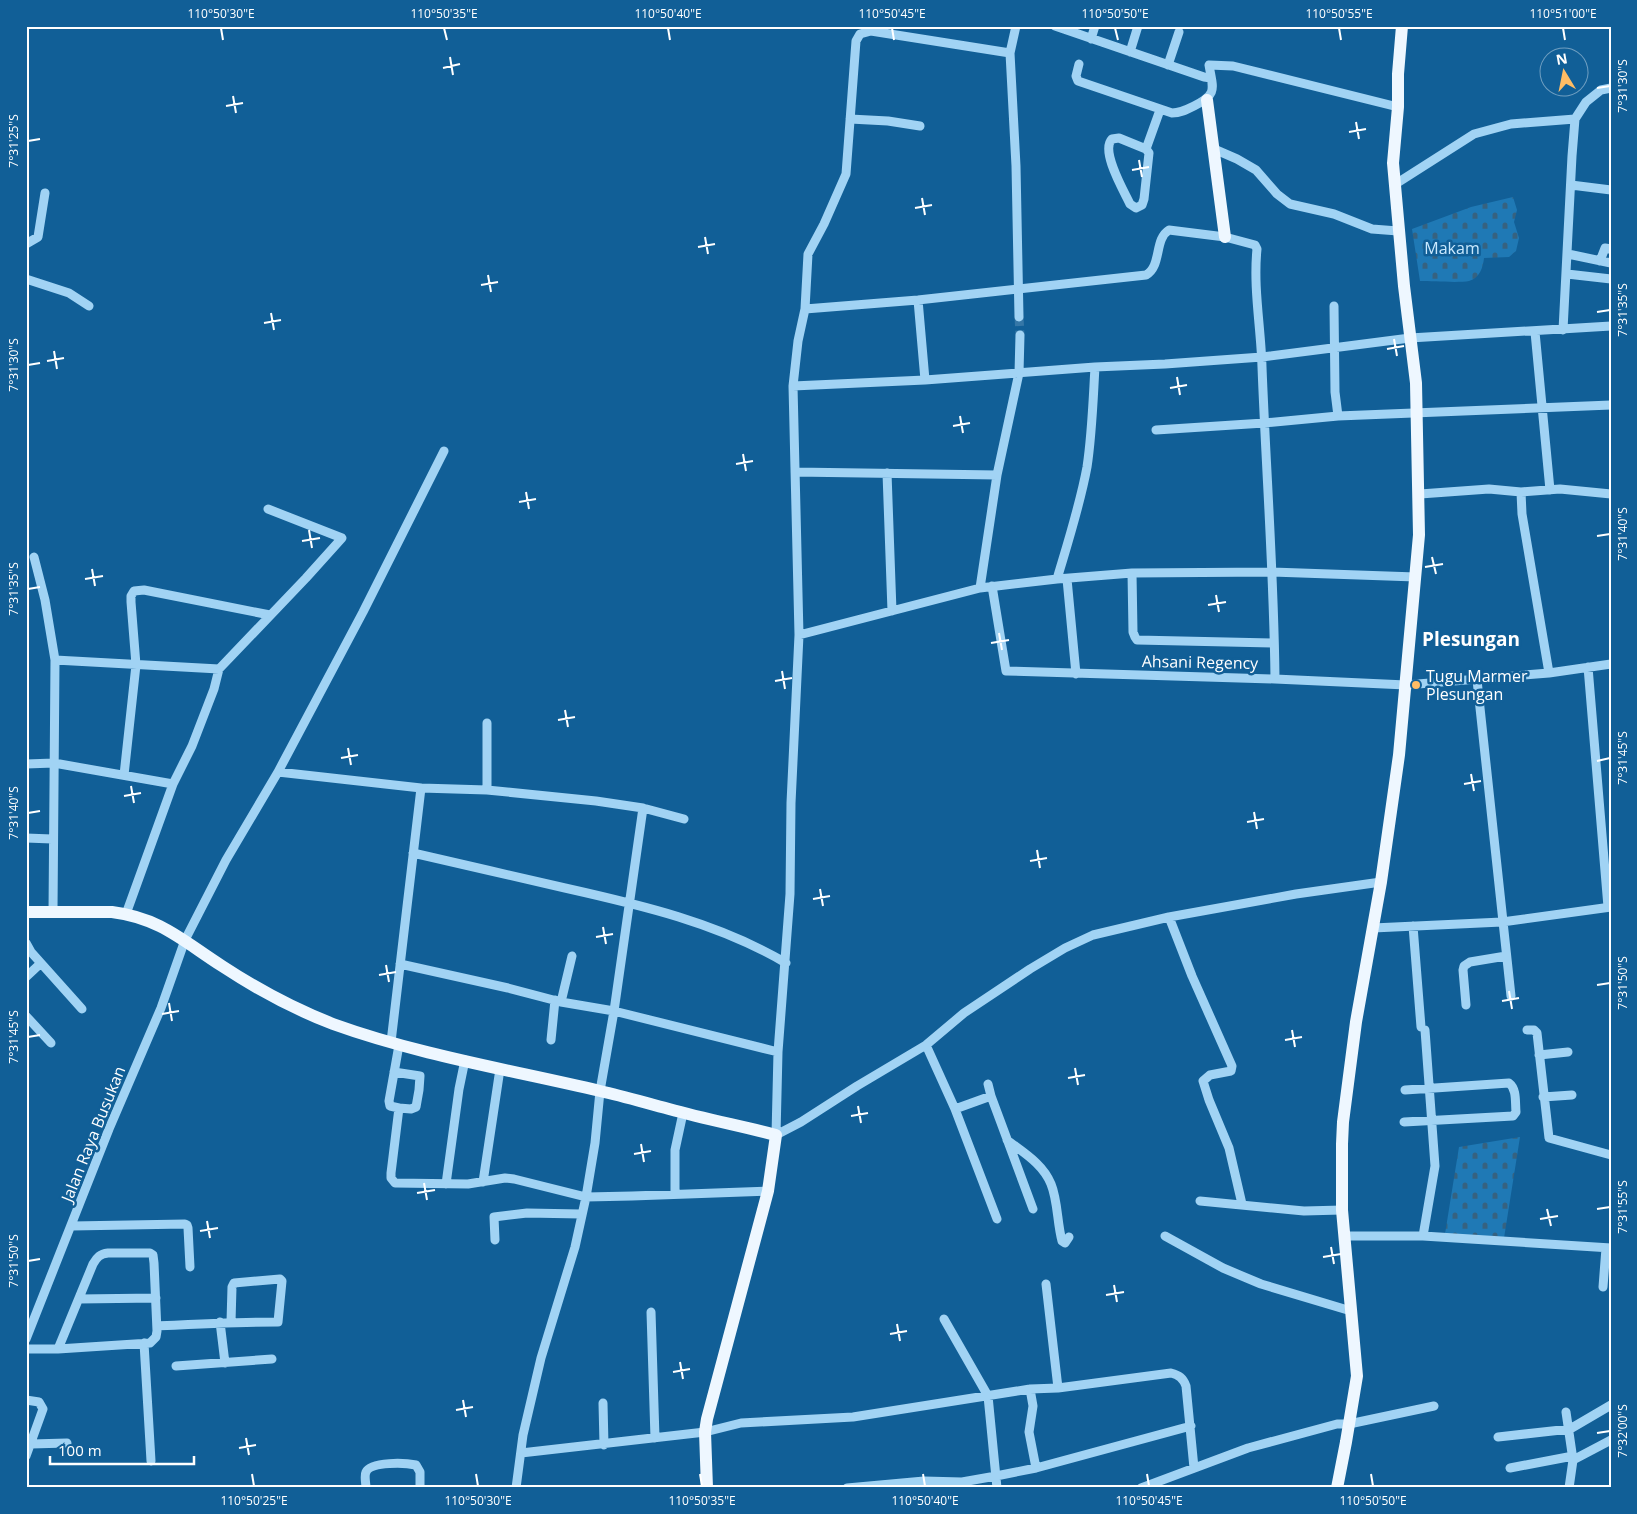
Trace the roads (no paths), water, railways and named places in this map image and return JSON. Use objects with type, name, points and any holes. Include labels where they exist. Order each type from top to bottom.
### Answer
[{"type":"main road","points":[[1337,1488],[1357,1376],[1342,1210],[1341,1157],[1343,1122],[1356,1022],[1381,882],[1399,755],[1419,535],[1420,494],[1416,382],[1398,231],[1393,164],[1402,26]]},
{"type":"main road","points":[[1207,100],[1225,237]]},
{"type":"main road","points":[[26,912],[126,914],[159,924],[222,966],[275,998],[331,1023],[395,1044],[600,1091],[776,1135],[768,1190],[705,1432],[707,1488]]},
{"type":"street","points":[[1016,26],[1010,53],[1016,166],[1019,316]]},
{"type":"street","points":[[1055,26],[1211,78]]},
{"type":"street","points":[[1091,38],[1095,26]]},
{"type":"street","points":[[1130,52],[1138,26]]},
{"type":"street","points":[[1010,53],[871,31],[860,34],[856,41],[846,174],[824,224],[808,254],[805,309],[798,341],[793,386],[799,635],[790,803],[790,894],[778,1052],[776,1135],[801,1122],[926,1045],[964,1014],[1030,969],[1065,948],[1092,935],[1169,917],[1296,894],[1381,882]]},
{"type":"street","points":[[1168,65],[1179,32]]},
{"type":"street","points":[[1079,64],[1076,76],[1078,81],[1160,110],[1178,113],[1207,100],[1211,94],[1209,65],[1233,66],[1398,107]]},
{"type":"street","points":[[1563,330],[1575,119],[1586,102],[1601,90],[1611,88]]},
{"type":"street","points":[[1146,149],[1119,138],[1112,140],[1108,144],[1108,153],[1112,164],[1130,204],[1136,208],[1142,205],[1144,199],[1149,153],[1146,149],[1160,110]]},
{"type":"street","points":[[850,119],[888,121],[920,126]]},
{"type":"street","points":[[1394,185],[1474,134],[1511,124],[1575,119]]},
{"type":"street","points":[[1214,149],[1256,170],[1277,194],[1290,204],[1334,214],[1372,228],[1398,231]]},
{"type":"street","points":[[1571,185],[1611,190]]},
{"type":"street","points":[[26,244],[38,237],[45,193]]},
{"type":"street","points":[[805,309],[918,300],[1146,275],[1154,268],[1164,234],[1169,230],[1225,237],[1256,247],[1257,306],[1262,357],[1272,572],[1274,678]]},
{"type":"street","points":[[1600,261],[1603,250],[1605,248],[1611,249]]},
{"type":"street","points":[[1568,254],[1611,263]]},
{"type":"street","points":[[1567,274],[1611,279]]},
{"type":"street","points":[[26,280],[69,293],[89,306]]},
{"type":"street","points":[[918,300],[925,380]]},
{"type":"street","points":[[1334,306],[1335,392],[1338,416]]},
{"type":"street","points":[[793,386],[925,380],[1095,367],[1157,365],[1262,357],[1335,346],[1410,338],[1611,326]]},
{"type":"street","points":[[1535,332],[1550,490]]},
{"type":"street","points":[[980,588],[997,475],[1019,373],[1020,335]]},
{"type":"street","points":[[1057,579],[1087,467],[1091,436],[1095,367]]},
{"type":"street","points":[[1156,430],[1338,416],[1611,405]]},
{"type":"street","name":"Jalan Raya Busukan","points":[[26,1339],[109,1129],[161,1008],[185,940],[226,860],[278,772],[363,612],[444,451]]},
{"type":"street","points":[[795,472],[997,475]]},
{"type":"street","points":[[887,473],[892,611]]},
{"type":"street","points":[[1420,494],[1489,489],[1521,492],[1570,490],[1611,494]]},
{"type":"street","points":[[1521,492],[1522,514],[1549,673]]},
{"type":"street","points":[[126,914],[173,784],[192,746],[214,689],[219,669],[342,538],[268,509]]},
{"type":"street","points":[[34,557],[45,600],[55,660],[52,839],[53,912]]},
{"type":"street","points":[[799,635],[980,588],[1057,579],[1132,573],[1272,572],[1416,577]]},
{"type":"street","name":"Ahsani Regency","points":[[1132,573],[1134,632],[1135,637],[1140,641],[1274,642]]},
{"type":"street","points":[[1067,579],[1076,674]]},
{"type":"street","name":"Ahsani Regency","points":[[992,586],[1006,671],[1274,678],[1406,685],[1549,673],[1611,664]]},
{"type":"street","points":[[124,776],[136,665],[131,602],[131,596],[134,591],[144,590],[270,614]]},
{"type":"street","points":[[55,660],[219,669]]},
{"type":"street","points":[[1373,928],[1502,922],[1609,907],[1588,667]]},
{"type":"street","points":[[1477,680],[1510,996]]},
{"type":"street","points":[[487,723],[487,790]]},
{"type":"street","points":[[26,764],[54,763],[173,784]]},
{"type":"street","points":[[278,772],[421,788],[487,790],[596,801],[643,808],[684,819]]},
{"type":"street","points":[[394,1072],[420,1076],[416,1107],[411,1109],[388,1105],[394,1072],[400,964],[421,788]]},
{"type":"street","points":[[516,1488],[523,1435],[541,1358],[574,1247],[586,1196],[643,808]]},
{"type":"street","points":[[26,838],[52,839]]},
{"type":"street","points":[[413,853],[630,902],[726,933],[762,949],[786,963]]},
{"type":"street","points":[[1169,917],[1196,985],[1232,1066],[1231,1071],[1210,1075],[1203,1081],[1229,1148],[1242,1204]]},
{"type":"street","points":[[1413,926],[1435,1154],[1434,1177],[1423,1236]]},
{"type":"street","points":[[26,943],[82,1009]]},
{"type":"street","points":[[552,1040],[558,1001],[572,956]]},
{"type":"street","points":[[1466,1005],[1464,966],[1470,962],[1506,956]]},
{"type":"street","points":[[26,977],[42,963]]},
{"type":"street","points":[[400,964],[558,1001],[614,1011],[778,1052]]},
{"type":"street","points":[[26,1016],[51,1043]]},
{"type":"street","points":[[1527,1030],[1536,1031],[1543,1097],[1550,1139],[1611,1155]]},
{"type":"street","points":[[926,1045],[955,1109],[997,1220]]},
{"type":"street","points":[[1539,1055],[1568,1052]]},
{"type":"street","points":[[446,1184],[459,1089],[465,1060]]},
{"type":"street","points":[[483,1182],[500,1069]]},
{"type":"street","points":[[1404,1122],[1513,1116],[1516,1112],[1514,1090],[1509,1083],[1405,1090]]},
{"type":"street","points":[[988,1084],[1032,1209]]},
{"type":"street","points":[[1543,1097],[1572,1095]]},
{"type":"street","points":[[955,1109],[991,1096]]},
{"type":"street","points":[[399,1108],[391,1173],[392,1181],[396,1183],[446,1184],[483,1182],[505,1178],[586,1196],[632,1196],[768,1190]]},
{"type":"street","points":[[676,1193],[675,1150],[683,1112]]},
{"type":"street","points":[[1007,1140],[1032,1159],[1046,1174],[1051,1185],[1062,1242],[1065,1243],[1069,1237]]},
{"type":"street","points":[[1200,1202],[1242,1204],[1304,1211],[1342,1210]]},
{"type":"street","points":[[495,1240],[494,1217],[527,1213],[582,1214]]},
{"type":"street","points":[[72,1226],[187,1225],[190,1267]]},
{"type":"street","points":[[1165,1236],[1223,1268],[1261,1284],[1351,1311]]},
{"type":"street","points":[[1344,1236],[1423,1236],[1608,1248],[1603,1287]]},
{"type":"street","points":[[26,1349],[58,1349],[144,1343],[154,1340],[157,1326],[156,1298],[154,1259],[150,1253],[102,1254],[98,1256],[58,1349]]},
{"type":"street","points":[[157,1326],[220,1322],[231,1322],[278,1322],[282,1281],[280,1279],[234,1283],[232,1287],[231,1322]]},
{"type":"street","points":[[1046,1284],[1058,1388]]},
{"type":"street","points":[[79,1299],[156,1298]]},
{"type":"street","points":[[650,1312],[654,1438]]},
{"type":"street","points":[[944,1319],[988,1396],[997,1488]]},
{"type":"street","points":[[220,1322],[224,1363]]},
{"type":"street","points":[[144,1343],[151,1461]]},
{"type":"street","points":[[176,1366],[272,1359]]},
{"type":"street","points":[[521,1453],[705,1432],[741,1423],[776,1420],[810,1421],[853,1417],[1030,1389],[1058,1388],[1171,1373],[1178,1375],[1184,1381],[1191,1426],[1194,1468]]},
{"type":"street","points":[[1030,1389],[1033,1406],[1029,1432],[1036,1468]]},
{"type":"street","points":[[26,1400],[37,1401],[43,1406],[26,1456]]},
{"type":"street","points":[[603,1403],[604,1445]]},
{"type":"street","points":[[1498,1437],[1570,1429],[1611,1405]]},
{"type":"street","points":[[1141,1488],[1256,1446],[1337,1424],[1349,1424],[1434,1406]]},
{"type":"street","points":[[1566,1412],[1573,1458],[1569,1488]]},
{"type":"street","points":[[39,1421],[45,1444]]},
{"type":"street","points":[[847,1488],[924,1481],[962,1482],[996,1476],[1036,1468],[1191,1426]]},
{"type":"street","points":[[1510,1468],[1573,1458],[1611,1440]]},
{"type":"street","points":[[31,1444],[67,1443]]},
{"type":"street","points":[[366,1488],[366,1474],[371,1466],[377,1464],[413,1464],[419,1468],[420,1488]]},
{"type":"tunnel","points":[[1019,317],[1020,335]]},
{"type":"place","name":"Tugu Marmer Plesungan","points":[[1416,685]]},
{"type":"district","name":"Plesungan","points":[[1471,639]]},
{"type":"park label","name":"Makam","points":[[1452,248]]}]
